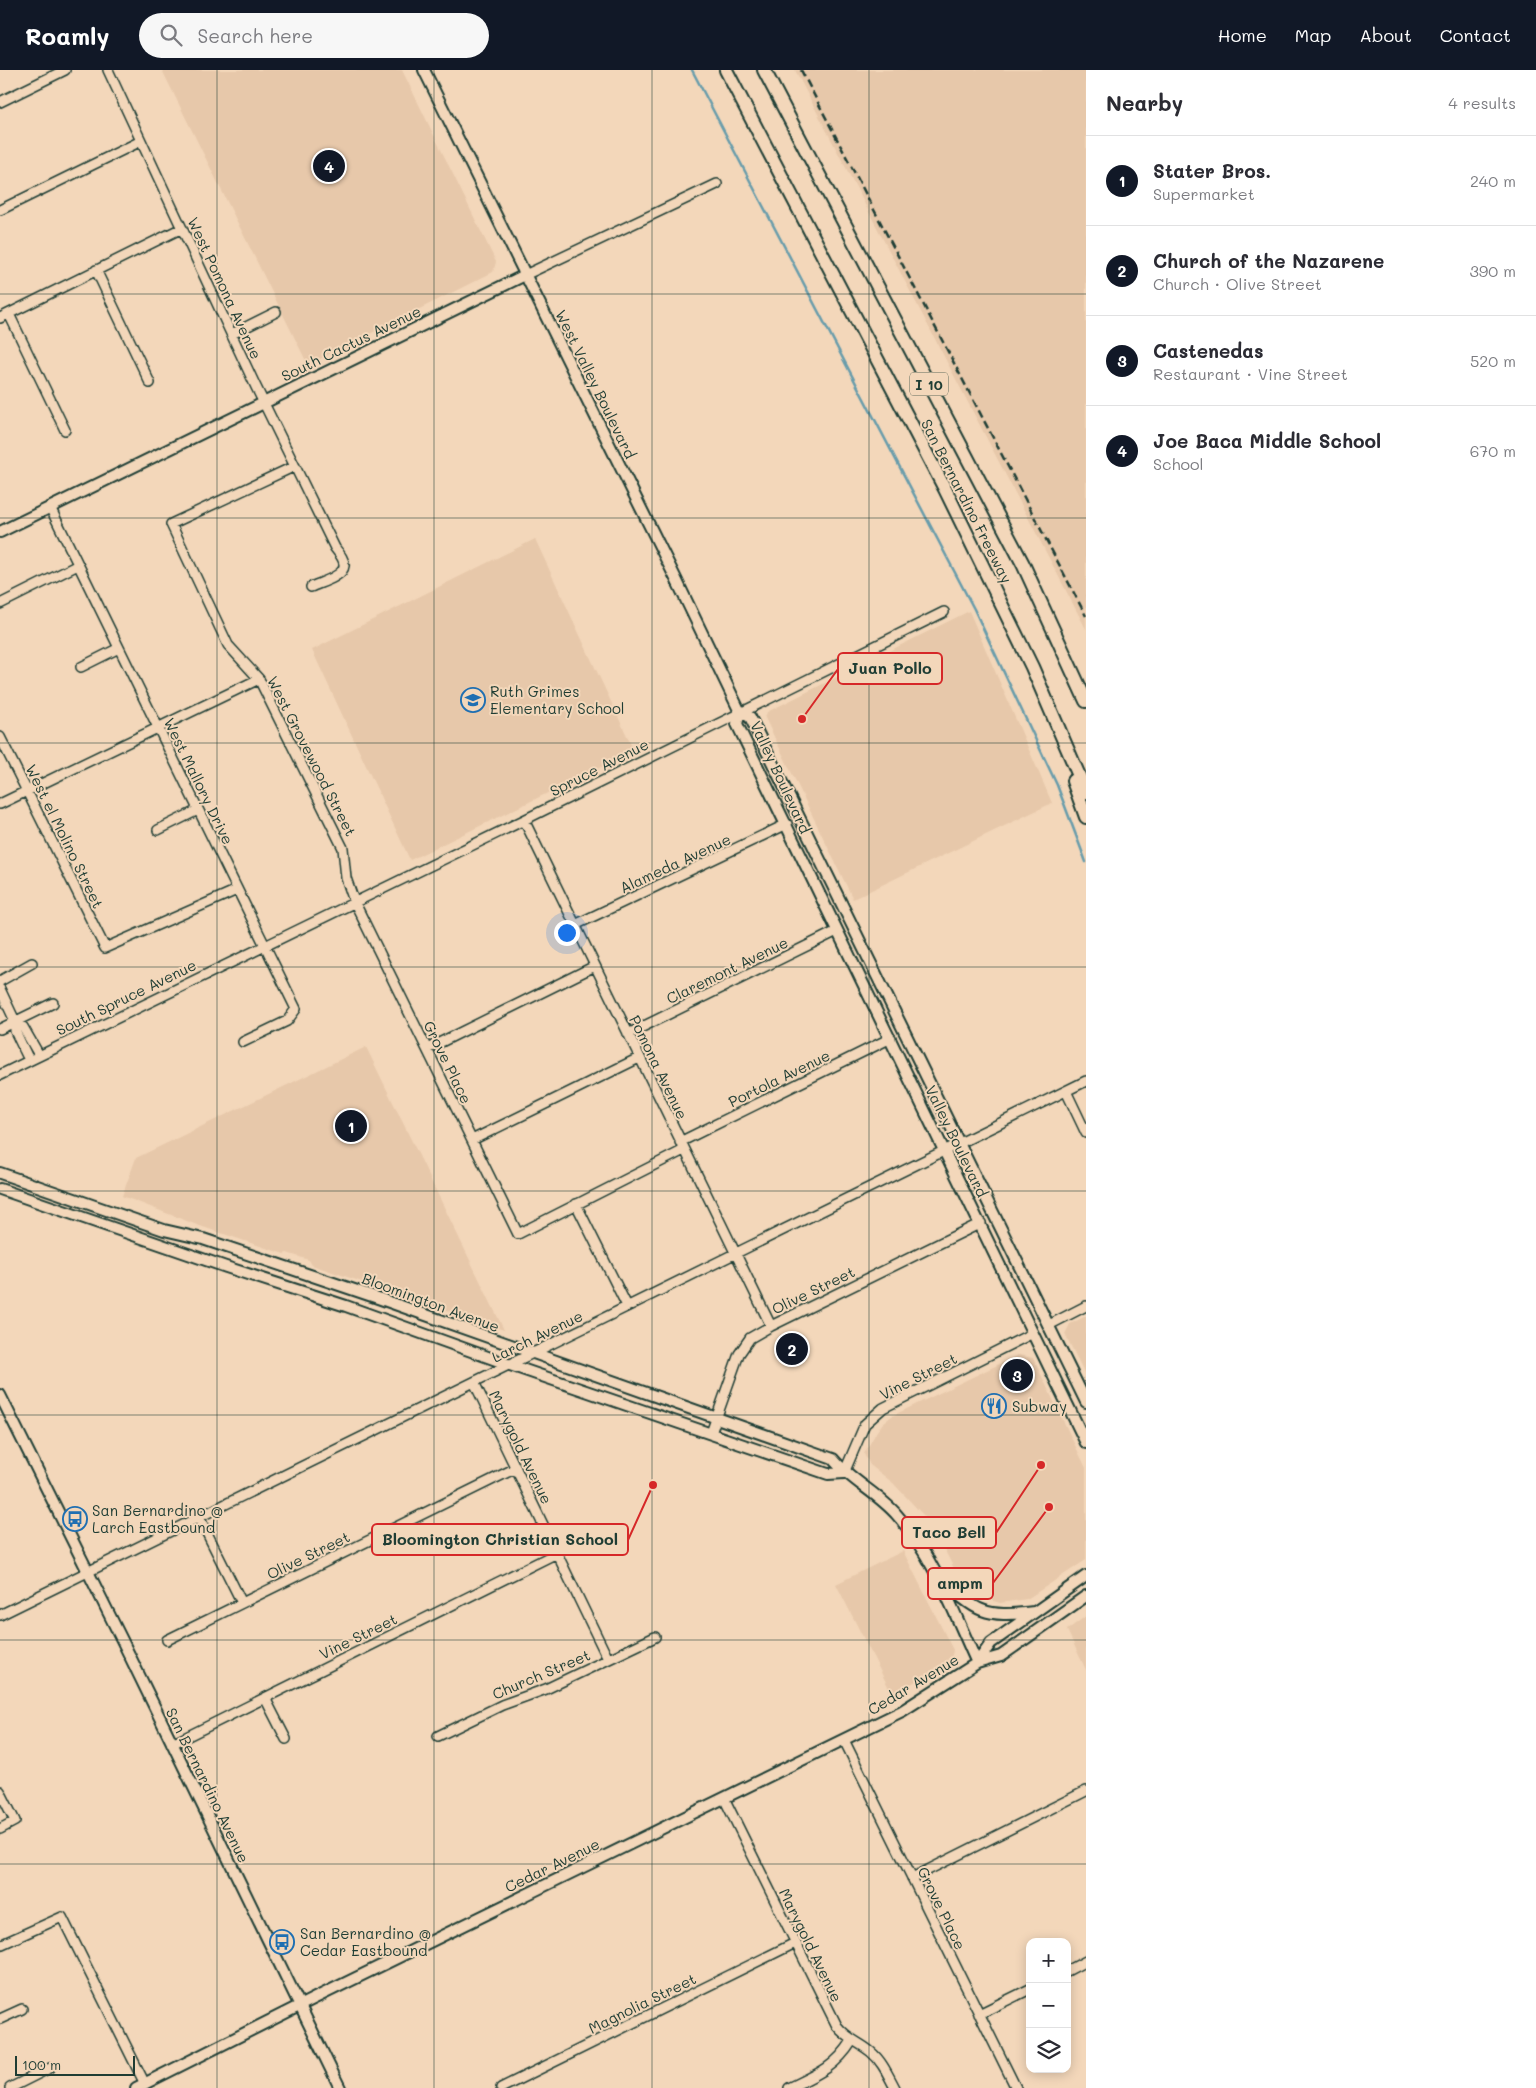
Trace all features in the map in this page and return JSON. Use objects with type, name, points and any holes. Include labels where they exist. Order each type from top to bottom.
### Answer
[{"type":"highway","name":"San Bernardino Freeway","points":[[726,70],[944,489],[1036,676],[1086,792]]},
{"type":"highway","name":"San Bernardino Freeway","points":[[764,70],[1019,556],[1086,701]]},
{"type":"highway","points":[[1036,676],[1036,694],[1069,771],[1086,817]]},
{"type":"main road","name":"West Valley Boulevard","points":[[424,70],[740,712]]},
{"type":"main road","name":"South Cactus Avenue","points":[[0,532],[525,275]]},
{"type":"main road","name":"Valley Boulevard","points":[[1086,1402],[750,717],[740,712],[737,724],[981,1223],[1086,1443]]},
{"type":"main road","name":"Bloomington Avenue","points":[[0,1173],[164,1230],[203,1239],[296,1272],[378,1298],[833,1460],[844,1472],[868,1488],[895,1513],[919,1544],[936,1575],[977,1663]]},
{"type":"main road","points":[[0,1189],[290,1289],[346,1306],[510,1365],[828,1474],[844,1472]]},
{"type":"main road","points":[[106,1226],[109,1221],[114,1220],[141,1229],[164,1230]]},
{"type":"main road","points":[[290,1289],[296,1272]]},
{"type":"main road","name":"San Bernardino Avenue","points":[[0,1395],[340,2088]]},
{"type":"main road","points":[[936,1575],[970,1606],[992,1614],[1010,1615],[1035,1612]]},
{"type":"main road","name":"Cedar Avenue","points":[[977,1663],[991,1643],[1086,1576]]},
{"type":"main road","name":"Cedar Avenue","points":[[141,2086],[299,2006],[902,1711],[977,1663],[1001,1656],[1086,1596]]},
{"type":"street","points":[[0,102],[65,70]]},
{"type":"street","name":"West Pomona Avenue","points":[[108,70],[264,402],[344,560],[342,570],[310,587]]},
{"type":"street","points":[[0,210],[141,140]]},
{"type":"street","name":"South Cactus Avenue","points":[[525,275],[717,184]]},
{"type":"street","points":[[65,430],[4,316],[182,228]]},
{"type":"street","points":[[96,270],[150,383]]},
{"type":"street","points":[[232,334],[276,312]]},
{"type":"street","name":"West Grovewood Street","points":[[295,466],[171,524],[228,645],[259,679],[343,848],[346,878],[354,901]]},
{"type":"street","name":"West Mallory Drive","points":[[50,507],[296,1009],[287,1021],[243,1042]]},
{"type":"street","points":[[0,604],[78,565]]},
{"type":"street","name":"Spruce Avenue","points":[[265,945],[524,820],[944,612]]},
{"type":"street","points":[[81,667],[119,648]]},
{"type":"street","points":[[0,804],[158,726],[259,679]]},
{"type":"street","name":"West el Molino Street","points":[[0,737],[105,948],[237,890]]},
{"type":"street","points":[[158,830],[198,810]]},
{"type":"street","name":"Pomona Avenue","points":[[524,820],[771,1326]]},
{"type":"street","name":"Alameda Avenue","points":[[575,925],[786,824]]},
{"type":"street","name":"Grove Place","points":[[354,901],[518,1234]]},
{"type":"street","name":"Claremont Avenue","points":[[628,1034],[838,931]]},
{"type":"street","name":"South Spruce Avenue","points":[[0,1075],[265,945]]},
{"type":"street","points":[[0,981],[32,963]]},
{"type":"street","points":[[427,1049],[595,966]]},
{"type":"street","points":[[0,989],[15,1021],[14,1031],[29,1060]]},
{"type":"street","points":[[0,1029],[53,1003]]},
{"type":"street","points":[[15,1021],[23,1026],[38,1056]]},
{"type":"street","name":"Portola Avenue","points":[[518,1234],[890,1038]]},
{"type":"street","points":[[472,1140],[639,1058]]},
{"type":"street","name":"Larch Avenue","points":[[0,1615],[510,1365],[734,1252],[1086,1081]]},
{"type":"street","points":[[1066,1091],[1086,1133]]},
{"type":"street","points":[[576,1204],[628,1306]]},
{"type":"street","name":"Olive Street","points":[[711,1433],[739,1354],[750,1338],[981,1223]]},
{"type":"street","points":[[1049,1325],[1086,1306]]},
{"type":"street","name":"Vine Street","points":[[844,1472],[865,1424],[883,1408],[1034,1333]]},
{"type":"street","name":"Marygold Avenue","points":[[474,1382],[608,1659]]},
{"type":"street","name":"Olive Street","points":[[167,1640],[516,1468]]},
{"type":"street","points":[[199,1517],[242,1603]]},
{"type":"street","name":"Vine Street","points":[[172,1744],[557,1554]]},
{"type":"street","name":"Church Street","points":[[438,1736],[502,1705],[546,1689],[655,1637]]},
{"type":"street","points":[[265,1698],[286,1739]]},
{"type":"street","name":"Grove Place","points":[[844,1740],[1016,2088]]},
{"type":"street","points":[[0,1791],[15,1821],[0,1829]]},
{"type":"street","points":[[912,1878],[1086,1791]]},
{"type":"street","name":"Marygold Avenue","points":[[724,1798],[832,2019],[843,2034],[876,2056],[895,2088]]},
{"type":"street","points":[[0,1945],[62,1917],[141,2086]]},
{"type":"street","name":"Magnolia Street","points":[[501,2088],[795,1944]]},
{"type":"street","points":[[1071,1969],[1086,1961]]},
{"type":"street","points":[[979,2014],[1026,1991]]},
{"type":"street","points":[[0,2019],[22,2009]]},
{"type":"street","points":[[789,2088],[833,2065],[852,2041]]},
{"type":"street","points":[[10,2088],[50,2068]]},
{"type":"shaded area","points":[[162,70],[402,70],[496,262],[493,272],[308,365]]},
{"type":"shaded area","points":[[795,70],[1086,70],[1086,629]]},
{"type":"shaded area","name":"Ruth Grimes Elementary School","points":[[535,539],[634,751],[410,860],[312,650]]},
{"type":"shaded area","points":[[969,611],[1052,803],[853,899],[765,718],[767,712]]},
{"type":"shaded area","points":[[366,1047],[504,1330],[312,1265],[309,1260],[287,1253],[284,1254],[197,1225],[122,1196],[136,1158]]},
{"type":"shaded area","points":[[1086,1316],[1086,1376],[1065,1334],[1070,1324]]},
{"type":"shaded area","points":[[1018,1355],[1033,1358],[1086,1468],[1086,1560],[1027,1599],[1000,1603],[980,1597],[961,1582],[925,1517],[893,1483],[870,1465],[864,1454],[877,1431],[892,1416]]},
{"type":"shaded area","points":[[903,1551],[953,1650],[952,1655],[947,1660],[920,1679],[892,1694],[836,1584]]},
{"type":"shaded area","points":[[1086,1616],[1086,1670],[1067,1630]]},
{"type":"waterway","points":[[692,70],[974,609],[1057,785],[1086,862]]},
{"type":"railway","points":[[801,70],[1086,616]]},
{"type":"place","name":"Joe Baca Middle School","points":[[329,166]]},
{"type":"place","name":"Ruth Grimes Elementary School","points":[[473,700]]},
{"type":"place","name":"Juan Pollo","points":[[802,719]]},
{"type":"place","name":"Stater Bros.","points":[[351,1126]]},
{"type":"place","name":"Church of the Nazarene","points":[[792,1349]]},
{"type":"place","name":"Castenedas","points":[[1017,1375]]},
{"type":"place","name":"Subway","points":[[994,1406]]},
{"type":"place","name":"Taco Bell","points":[[1041,1465]]},
{"type":"place","name":"Bloomington Christian School","points":[[653,1485]]},
{"type":"place","name":"ampm","points":[[1049,1507]]},
{"type":"place","name":"San Bernardino @ Larch Eastbound","points":[[75,1519]]},
{"type":"place","name":"San Bernardino @ Cedar Eastbound","points":[[282,1942]]}]
